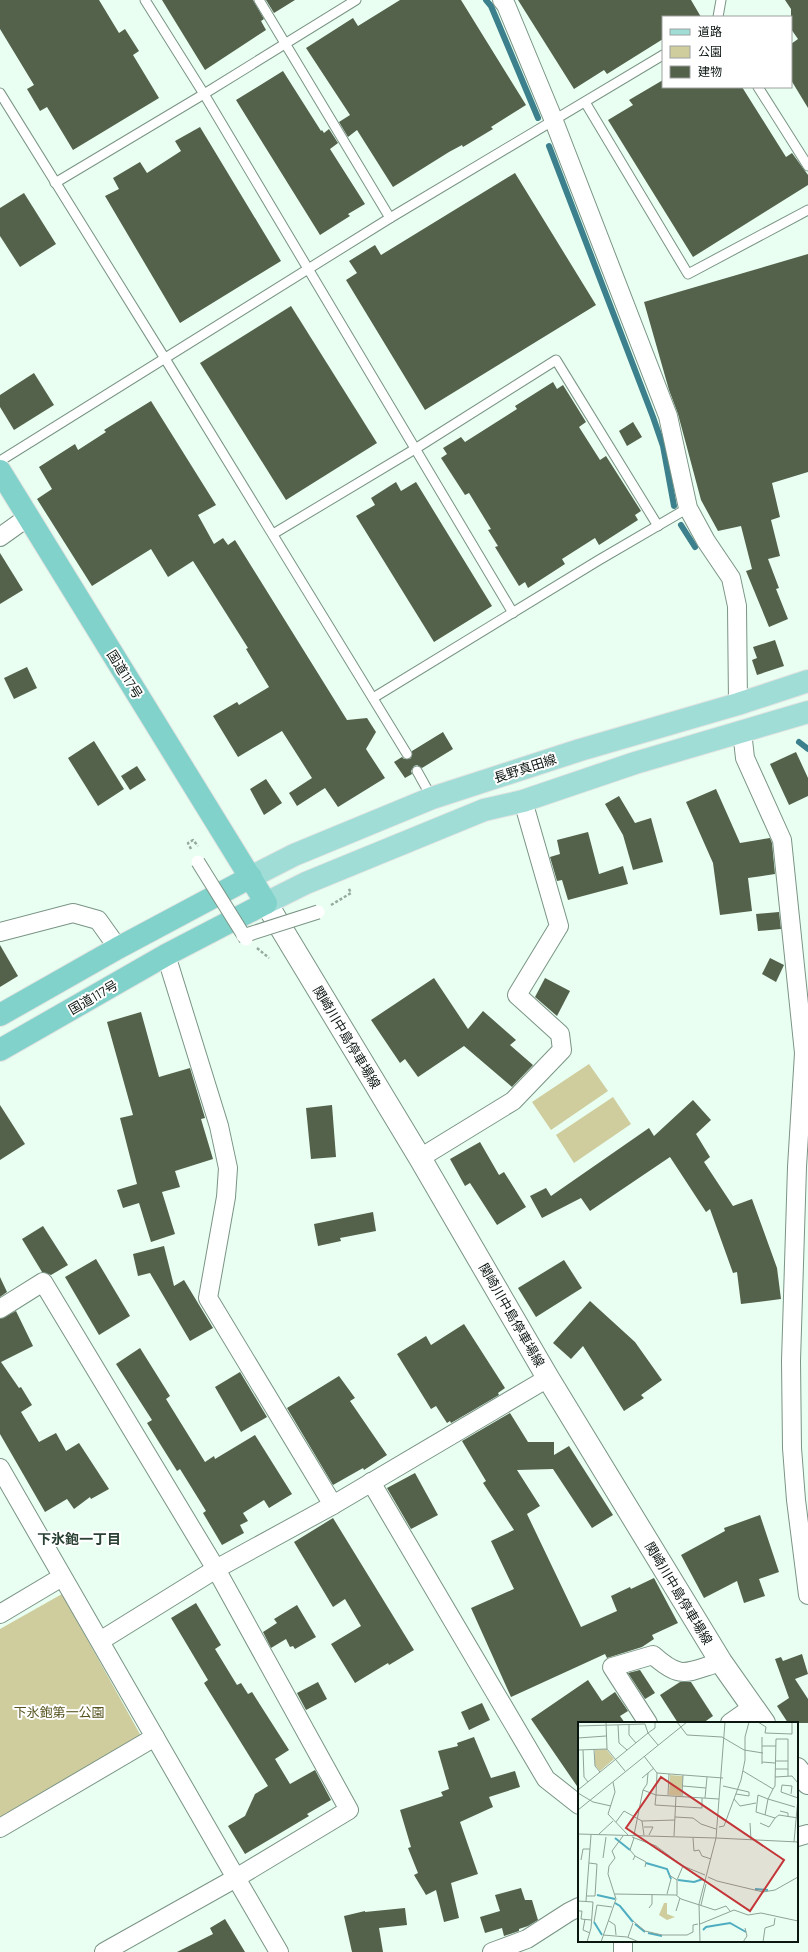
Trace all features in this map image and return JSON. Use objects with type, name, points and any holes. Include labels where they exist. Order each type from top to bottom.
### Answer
[{"type":"highway","name":"国道117号","points":[[0,472],[266,903],[166,955],[0,1050]]},
{"type":"highway","points":[[0,1015],[118,948],[251,877]]},
{"type":"main road","name":"長野真田線","points":[[251,877],[294,855],[432,798],[580,750],[738,704],[808,681]]},
{"type":"main road","points":[[266,903],[306,883],[484,810],[523,801],[635,763],[808,712]]},
{"type":"main road","name":"関崎川中島停車場線","points":[[266,903],[420,1158],[548,1378],[721,1662],[759,1715]]},
{"type":"main road","points":[[798,1770],[808,1783]]},
{"type":"street","points":[[502,0],[506,5],[554,121],[668,416],[688,508],[706,541],[731,578],[737,606],[738,704]]},
{"type":"street","points":[[0,537],[28,517]]},
{"type":"street","points":[[742,731],[745,758],[782,840],[806,1053],[797,1166],[791,1361],[792,1448],[796,1500],[808,1596]]},
{"type":"street","points":[[420,1158],[513,1101],[562,1050],[560,1034],[517,995],[559,926],[523,801]]},
{"type":"street","points":[[198,862],[245,938],[318,912]]},
{"type":"street","points":[[0,932],[73,913],[98,920],[118,948]]},
{"type":"street","points":[[166,955],[219,1126],[228,1168],[226,1197],[208,1298],[333,1506]]},
{"type":"street","points":[[0,1309],[43,1282],[216,1569],[349,1810],[236,1878],[104,1952]]},
{"type":"street","points":[[100,1641],[216,1569],[333,1506],[548,1378]]},
{"type":"street","points":[[0,1468],[279,1952]]},
{"type":"street","points":[[371,1482],[546,1779],[578,1804]]},
{"type":"street","points":[[0,1614],[62,1577]]},
{"type":"street","points":[[647,1722],[612,1666],[653,1655],[667,1667],[680,1673],[721,1662]]},
{"type":"street","points":[[734,1722],[759,1715]]},
{"type":"street","points":[[0,1828],[155,1737]]},
{"type":"street","points":[[798,1837],[808,1834]]},
{"type":"street","points":[[492,1952],[494,1950],[528,1939],[578,1908]]},
{"type":"lane","points":[[145,0],[204,94],[307,270],[513,613]]},
{"type":"lane","points":[[259,0],[390,218]]},
{"type":"lane","points":[[55,183],[204,94],[356,0]]},
{"type":"lane","points":[[718,16],[721,0]]},
{"type":"lane","points":[[0,461],[164,357],[390,218],[662,56]]},
{"type":"lane","points":[[759,88],[808,166]]},
{"type":"lane","points":[[0,93],[273,534],[407,754]]},
{"type":"lane","points":[[585,102],[688,274],[808,210]]},
{"type":"lane","points":[[273,534],[415,449],[556,360],[658,526]]},
{"type":"lane","points":[[373,698],[688,508]]},
{"type":"lane","points":[[417,771],[432,798]]},
{"type":"path","points":[[318,912],[351,893]]},
{"type":"green space","points":[[589,1064],[608,1091],[551,1130],[532,1102]]},
{"type":"green space","points":[[613,1097],[631,1124],[574,1163],[556,1135]]},
{"type":"green space","name":"下氷鉋第一公園","points":[[62,1594],[141,1736],[0,1818],[0,1629]]},
{"type":"building","points":[[0,0],[99,0],[119,33],[125,29],[139,51],[133,55],[159,98],[73,150],[47,107],[40,111],[27,89],[34,85],[0,29]]},
{"type":"building","points":[[162,0],[253,0],[264,19],[261,21],[266,30],[205,70]]},
{"type":"building","points":[[266,0],[295,0],[274,13]]},
{"type":"building","points":[[400,0],[461,0],[526,105],[491,127],[493,129],[463,147],[462,145],[449,152],[393,187],[357,130],[348,137],[339,122],[350,115],[306,48],[353,18],[358,26]]},
{"type":"building","points":[[518,0],[691,0],[700,16],[662,16],[662,40],[607,74],[604,70],[574,89]]},
{"type":"building","points":[[785,0],[808,0],[808,108],[792,82],[792,43],[798,39],[792,30],[791,9]]},
{"type":"building","points":[[283,71],[321,131],[322,130],[324,133],[329,129],[338,143],[330,149],[365,204],[348,214],[350,216],[320,235],[236,100]]},
{"type":"building","points":[[662,81],[662,88],[743,88],[786,157],[792,153],[808,175],[808,185],[693,257],[608,120],[633,105],[629,100]]},
{"type":"building","points":[[200,127],[281,261],[180,323],[105,196],[119,189],[113,178],[140,162],[147,173],[181,151],[175,141]]},
{"type":"building","points":[[515,173],[596,305],[425,410],[346,280],[357,273],[349,261],[375,245],[381,255]]},
{"type":"building","points":[[24,193],[56,244],[20,267],[0,236],[0,208]]},
{"type":"building","points":[[808,254],[808,472],[772,483],[780,517],[771,520],[780,556],[768,559],[779,588],[776,589],[788,619],[769,627],[746,571],[752,569],[741,526],[718,531],[701,500],[678,414],[669,390],[644,302]]},
{"type":"building","points":[[291,306],[377,443],[286,500],[200,363]]},
{"type":"building","points":[[34,373],[54,405],[14,430],[0,407],[0,395]]},
{"type":"building","points":[[553,382],[557,389],[563,385],[586,422],[579,427],[600,460],[606,456],[641,511],[635,515],[638,520],[599,545],[595,538],[562,559],[565,564],[528,588],[525,582],[519,586],[495,547],[498,546],[488,530],[491,529],[469,493],[465,495],[441,458],[447,454],[443,448],[461,437],[465,442],[517,409],[515,406]]},
{"type":"building","points":[[151,401],[216,505],[198,515],[214,544],[223,538],[228,545],[235,540],[347,720],[367,718],[376,732],[366,749],[385,778],[338,807],[325,788],[297,806],[289,793],[312,778],[282,731],[238,757],[213,716],[237,702],[239,705],[269,687],[246,649],[248,648],[193,561],[168,577],[151,549],[92,586],[37,499],[52,489],[39,467],[75,444],[78,450],[106,432],[104,430]]},
{"type":"building","points":[[633,422],[642,437],[627,446],[619,431]]},
{"type":"building","points":[[396,482],[401,491],[416,482],[492,606],[434,642],[356,516],[375,505],[371,498]]},
{"type":"building","points":[[0,553],[23,590],[0,604]]},
{"type":"building","points":[[775,640],[784,666],[757,675],[752,660],[757,658],[753,647]]},
{"type":"building","points":[[27,667],[37,688],[14,699],[4,678]]},
{"type":"building","points":[[443,732],[453,749],[422,768],[417,765],[414,766],[411,771],[412,774],[405,778],[394,762],[402,757],[404,759],[410,759],[412,756],[412,751]]},
{"type":"building","points":[[94,741],[124,789],[98,806],[68,758]]},
{"type":"building","points":[[796,752],[808,778],[808,796],[789,805],[770,764]]},
{"type":"building","points":[[137,766],[146,780],[130,790],[121,776]]},
{"type":"building","points":[[266,779],[282,803],[264,815],[250,789]]},
{"type":"building","points":[[716,789],[740,843],[770,838],[772,843],[775,874],[748,878],[752,911],[720,915],[713,863],[686,802]]},
{"type":"building","points":[[619,796],[635,823],[651,818],[663,862],[633,870],[623,835],[605,804]]},
{"type":"building","points":[[588,832],[599,874],[623,866],[628,884],[568,900],[562,880],[557,881],[550,857],[560,854],[557,840]]},
{"type":"building","points":[[779,912],[781,929],[758,931],[756,914]]},
{"type":"building","points":[[0,945],[18,976],[0,987]]},
{"type":"building","points":[[770,958],[784,965],[776,982],[762,974]]},
{"type":"building","points":[[434,978],[468,1029],[483,1011],[516,1040],[510,1045],[533,1065],[512,1087],[464,1046],[418,1077],[405,1059],[400,1063],[371,1020]]},
{"type":"building","points":[[545,978],[570,991],[557,1016],[535,997]]},
{"type":"building","points":[[141,1012],[159,1077],[190,1068],[205,1118],[201,1119],[213,1159],[175,1171],[180,1187],[162,1192],[175,1234],[151,1242],[139,1203],[123,1208],[117,1190],[137,1184],[120,1118],[133,1115],[107,1022]]},
{"type":"building","points":[[693,1100],[711,1120],[696,1134],[710,1157],[704,1162],[733,1206],[752,1199],[777,1268],[781,1299],[741,1304],[737,1272],[733,1273],[710,1209],[706,1212],[670,1157],[590,1211],[581,1198],[542,1218],[530,1196],[546,1188],[551,1196],[649,1128],[654,1136]]},
{"type":"building","points":[[0,1105],[25,1144],[0,1160]]},
{"type":"building","points":[[332,1105],[336,1157],[311,1159],[306,1108]]},
{"type":"building","points":[[480,1142],[499,1175],[504,1172],[526,1207],[497,1225],[470,1183],[465,1186],[450,1159]]},
{"type":"building","points":[[373,1212],[376,1231],[340,1238],[341,1241],[318,1246],[314,1224]]},
{"type":"building","points":[[43,1226],[68,1265],[51,1275],[42,1272],[22,1239]]},
{"type":"building","points":[[164,1246],[174,1286],[184,1280],[213,1328],[190,1341],[150,1273],[138,1276],[133,1254]]},
{"type":"building","points":[[96,1259],[130,1316],[99,1335],[65,1277]]},
{"type":"building","points":[[564,1260],[582,1288],[536,1317],[518,1288]]},
{"type":"building","points":[[0,1277],[7,1292],[0,1297]]},
{"type":"building","points":[[590,1301],[635,1342],[662,1380],[641,1395],[644,1398],[624,1411],[583,1346],[571,1359],[553,1343]]},
{"type":"building","points":[[16,1311],[33,1346],[1,1362],[19,1388],[21,1387],[32,1405],[21,1412],[39,1442],[56,1433],[66,1451],[79,1443],[109,1489],[91,1499],[90,1497],[74,1509],[67,1499],[45,1512],[0,1434],[0,1319]]},
{"type":"building","points":[[464,1324],[505,1388],[498,1393],[499,1395],[451,1423],[450,1421],[447,1423],[436,1406],[431,1409],[397,1354],[426,1336],[431,1345]]},
{"type":"building","points":[[140,1348],[170,1396],[166,1399],[205,1462],[214,1456],[215,1459],[255,1435],[292,1494],[269,1508],[264,1500],[243,1513],[248,1521],[240,1525],[244,1533],[222,1545],[203,1513],[206,1511],[180,1469],[177,1471],[147,1423],[152,1420],[116,1364]]},
{"type":"building","points":[[240,1372],[267,1417],[241,1432],[215,1387]]},
{"type":"building","points":[[339,1376],[355,1398],[350,1401],[387,1455],[364,1470],[363,1468],[333,1485],[287,1408]]},
{"type":"building","points":[[510,1413],[528,1442],[554,1442],[554,1455],[569,1446],[613,1515],[592,1528],[553,1469],[517,1470],[540,1506],[527,1514],[581,1627],[617,1611],[611,1596],[630,1587],[631,1589],[654,1578],[678,1623],[652,1635],[654,1639],[642,1647],[607,1658],[605,1654],[511,1697],[471,1608],[514,1589],[491,1541],[514,1530],[483,1483],[486,1481],[462,1441]]},
{"type":"building","points":[[415,1473],[438,1515],[411,1529],[387,1488]]},
{"type":"building","points":[[760,1515],[779,1572],[759,1579],[765,1596],[744,1603],[737,1581],[704,1598],[681,1555],[725,1531],[724,1528]]},
{"type":"building","points":[[333,1518],[414,1650],[389,1665],[388,1663],[355,1683],[331,1644],[361,1626],[345,1599],[333,1607],[294,1542]]},
{"type":"building","points":[[196,1603],[221,1645],[215,1649],[237,1685],[241,1683],[248,1694],[252,1692],[289,1750],[275,1759],[290,1784],[315,1770],[331,1800],[307,1814],[309,1816],[245,1854],[228,1826],[245,1816],[255,1794],[268,1786],[204,1683],[208,1680],[171,1618]]},
{"type":"building","points":[[297,1605],[316,1637],[295,1649],[293,1646],[290,1647],[286,1639],[271,1648],[263,1632],[277,1623],[274,1619]]},
{"type":"building","points":[[802,1654],[808,1674],[795,1679],[808,1699],[808,1723],[787,1722],[777,1706],[789,1698],[775,1659],[781,1657],[783,1661]]},
{"type":"building","points":[[640,1670],[655,1693],[645,1699],[628,1673]]},
{"type":"building","points":[[588,1680],[602,1701],[615,1692],[628,1711],[620,1716],[624,1722],[578,1722],[578,1788],[531,1719]]},
{"type":"building","points":[[318,1682],[327,1699],[306,1710],[297,1693]]},
{"type":"building","points":[[680,1682],[691,1682],[713,1716],[704,1722],[677,1722],[660,1695]]},
{"type":"building","points":[[482,1703],[490,1720],[469,1730],[461,1712]]},
{"type":"building","points":[[474,1737],[491,1778],[515,1771],[520,1787],[489,1797],[493,1807],[460,1822],[478,1874],[451,1883],[459,1918],[444,1922],[436,1890],[426,1895],[414,1875],[418,1873],[408,1848],[411,1847],[400,1810],[443,1796],[441,1792],[449,1789],[438,1751],[458,1746],[457,1743]]},
{"type":"building","points":[[521,1888],[525,1900],[532,1900],[538,1920],[519,1929],[519,1931],[504,1936],[502,1928],[485,1933],[480,1917],[500,1911],[495,1895]]},
{"type":"building","points":[[405,1908],[407,1925],[379,1928],[383,1952],[352,1952],[344,1916],[365,1911]]},
{"type":"building","points":[[225,1919],[245,1952],[177,1952],[213,1934],[210,1928]]},
{"type":"waterway","points":[[486,0],[491,6],[538,118]]},
{"type":"waterway","points":[[549,146],[653,417],[663,446],[674,506]]},
{"type":"waterway","points":[[681,525],[695,547]]},
{"type":"waterway","points":[[799,742],[808,749]]},
{"type":"district","name":"下氷鉋一丁目","points":[[79,1539]]}]
